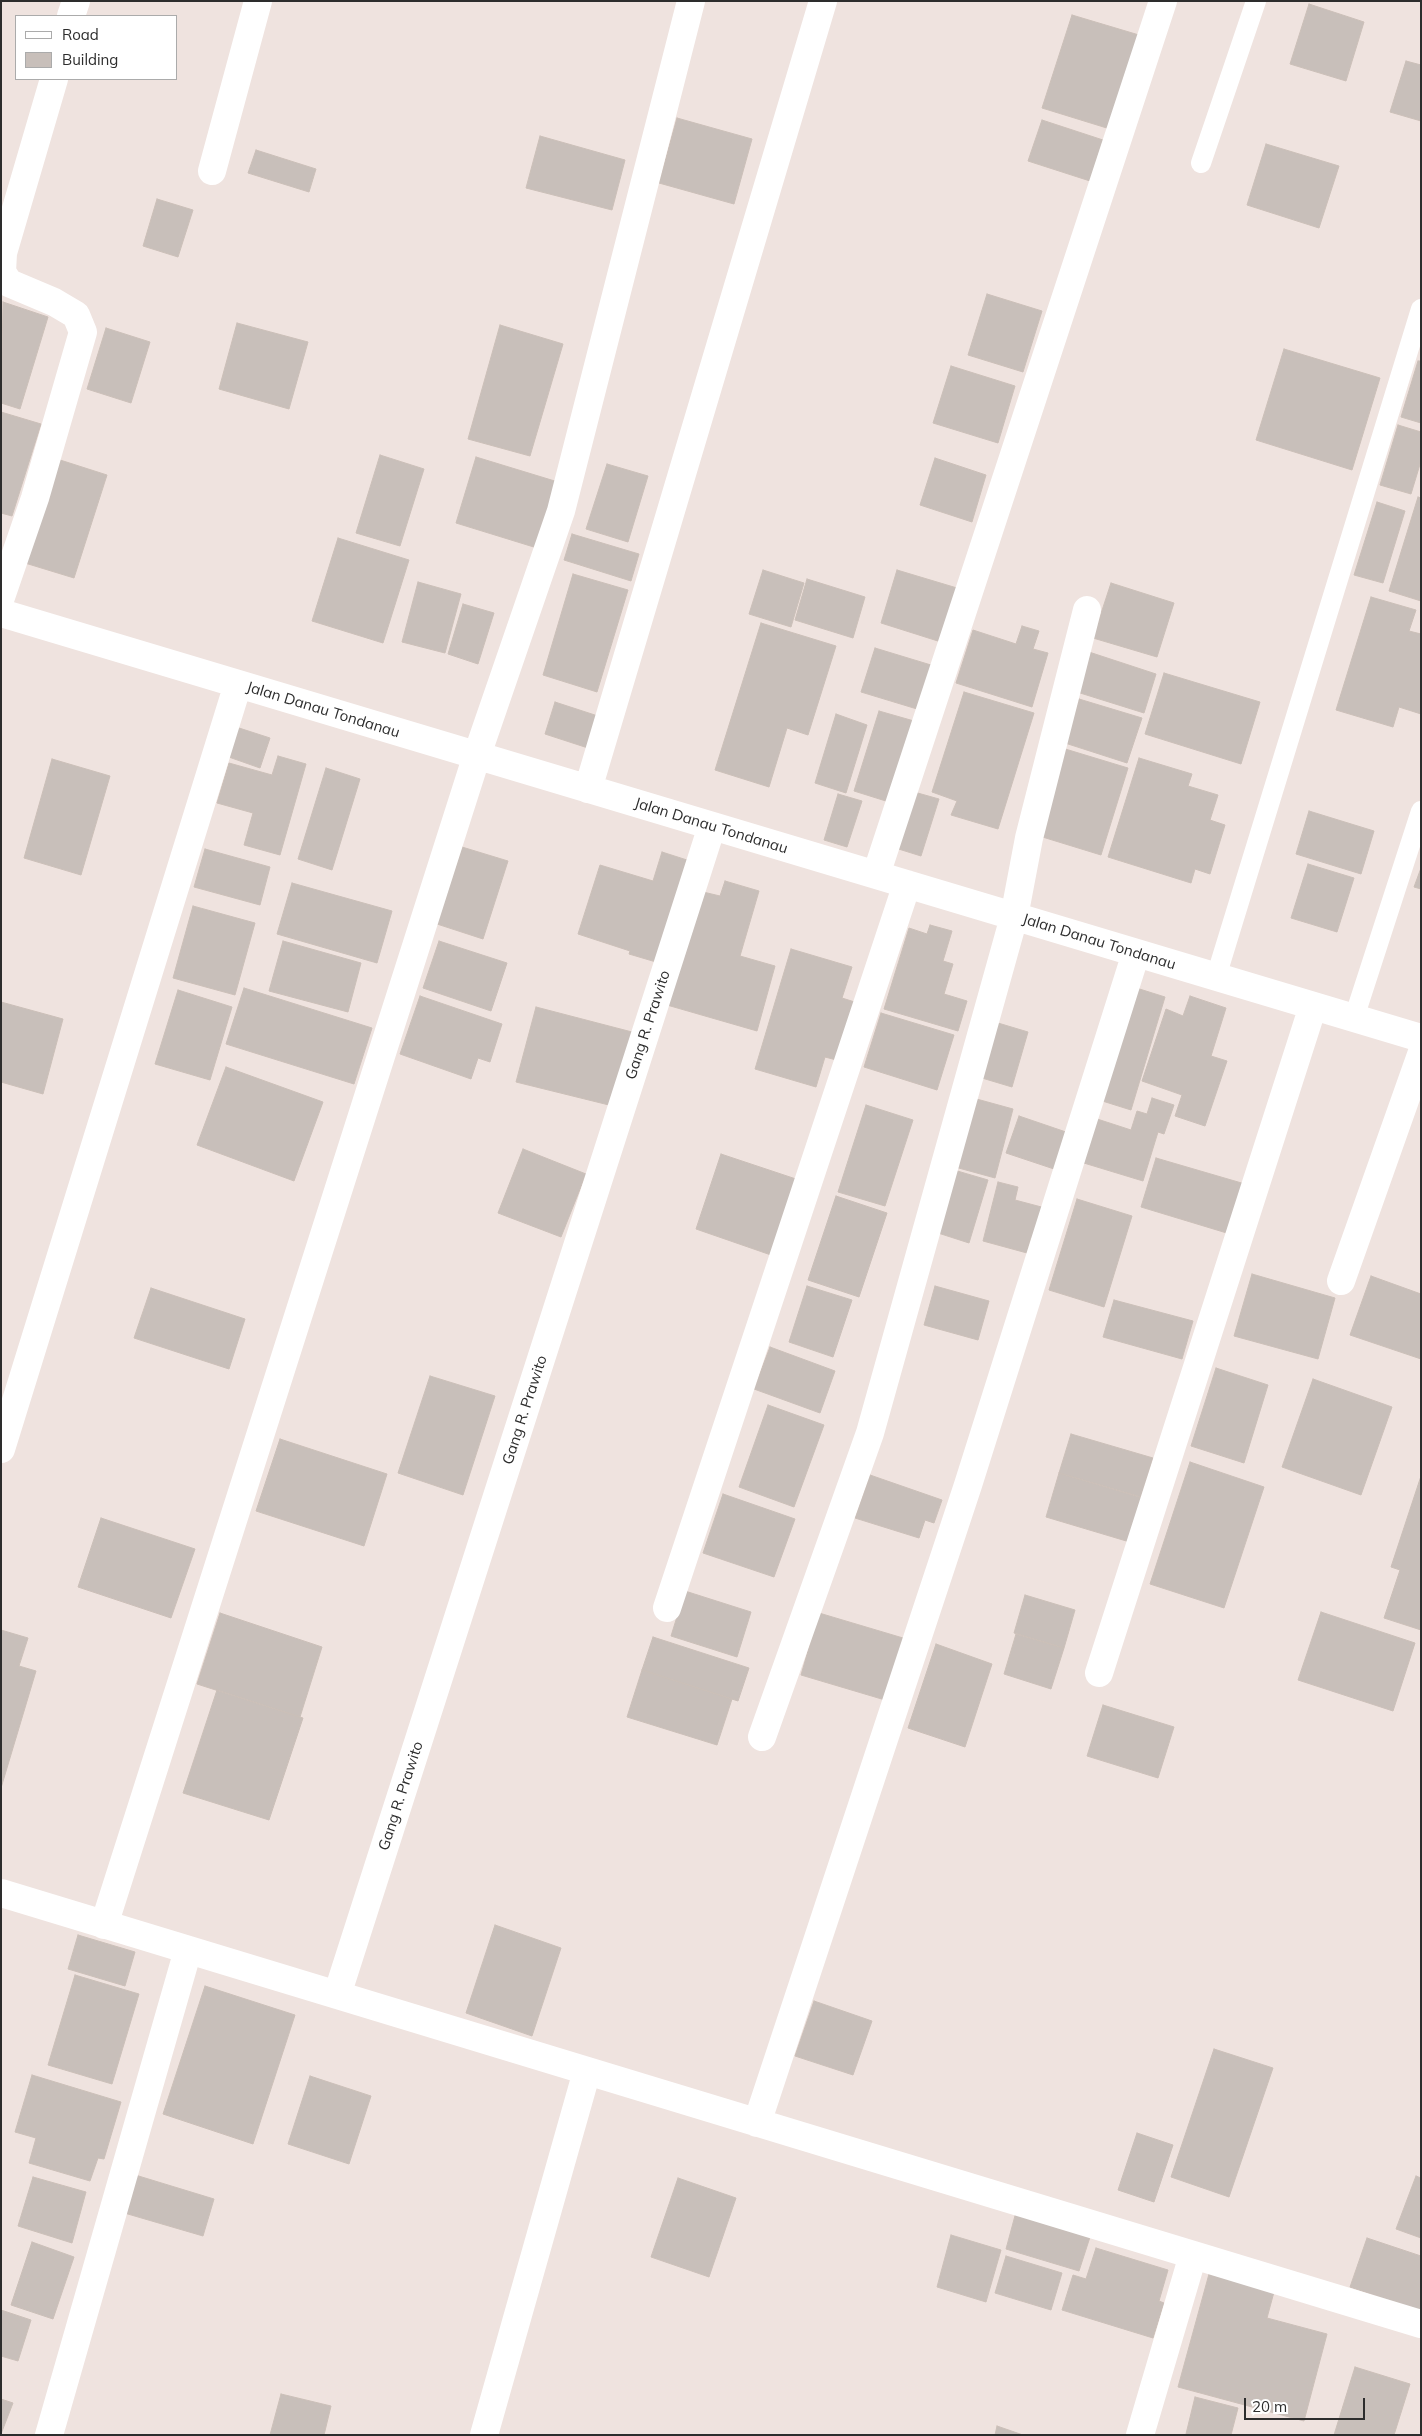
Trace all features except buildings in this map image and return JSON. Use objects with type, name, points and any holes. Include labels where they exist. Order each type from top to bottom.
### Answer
[{"type":"street","points":[[71,15],[76,1]]},
{"type":"street","points":[[212,171],[258,1]]},
{"type":"street","points":[[104,1924],[477,755],[561,511],[691,1]]},
{"type":"street","points":[[588,789],[823,1]]},
{"type":"street","points":[[876,875],[1164,1]]},
{"type":"street","points":[[1,597],[40,479],[83,332],[76,316],[54,302],[9,283],[2,272],[4,253],[54,80]]},
{"type":"street","points":[[762,1737],[870,1433],[1014,916],[1029,838],[1087,610]]},
{"type":"street","name":"Jalan Danau Tondanau","points":[[1,613],[1421,1038]]},
{"type":"street","points":[[1,1449],[238,684]]},
{"type":"street","name":"Gang R. Prawito","points":[[338,1995],[712,826]]},
{"type":"street","points":[[667,1608],[907,884]]},
{"type":"street","points":[[757,2123],[965,1494],[1136,953]]},
{"type":"street","points":[[1099,1673],[1313,1006]]},
{"type":"street","points":[[1341,1280],[1421,1056]]},
{"type":"street","points":[[1,1894],[1421,2324]]},
{"type":"street","points":[[50,2435],[188,1950]]},
{"type":"street","points":[[484,2435],[587,2071]]},
{"type":"street","points":[[1140,2435],[1193,2255]]},
{"type":"lane","points":[[1202,164],[1256,1]]},
{"type":"lane","points":[[1216,977],[1421,309]]},
{"type":"lane","points":[[1354,1018],[1421,812]]}]
